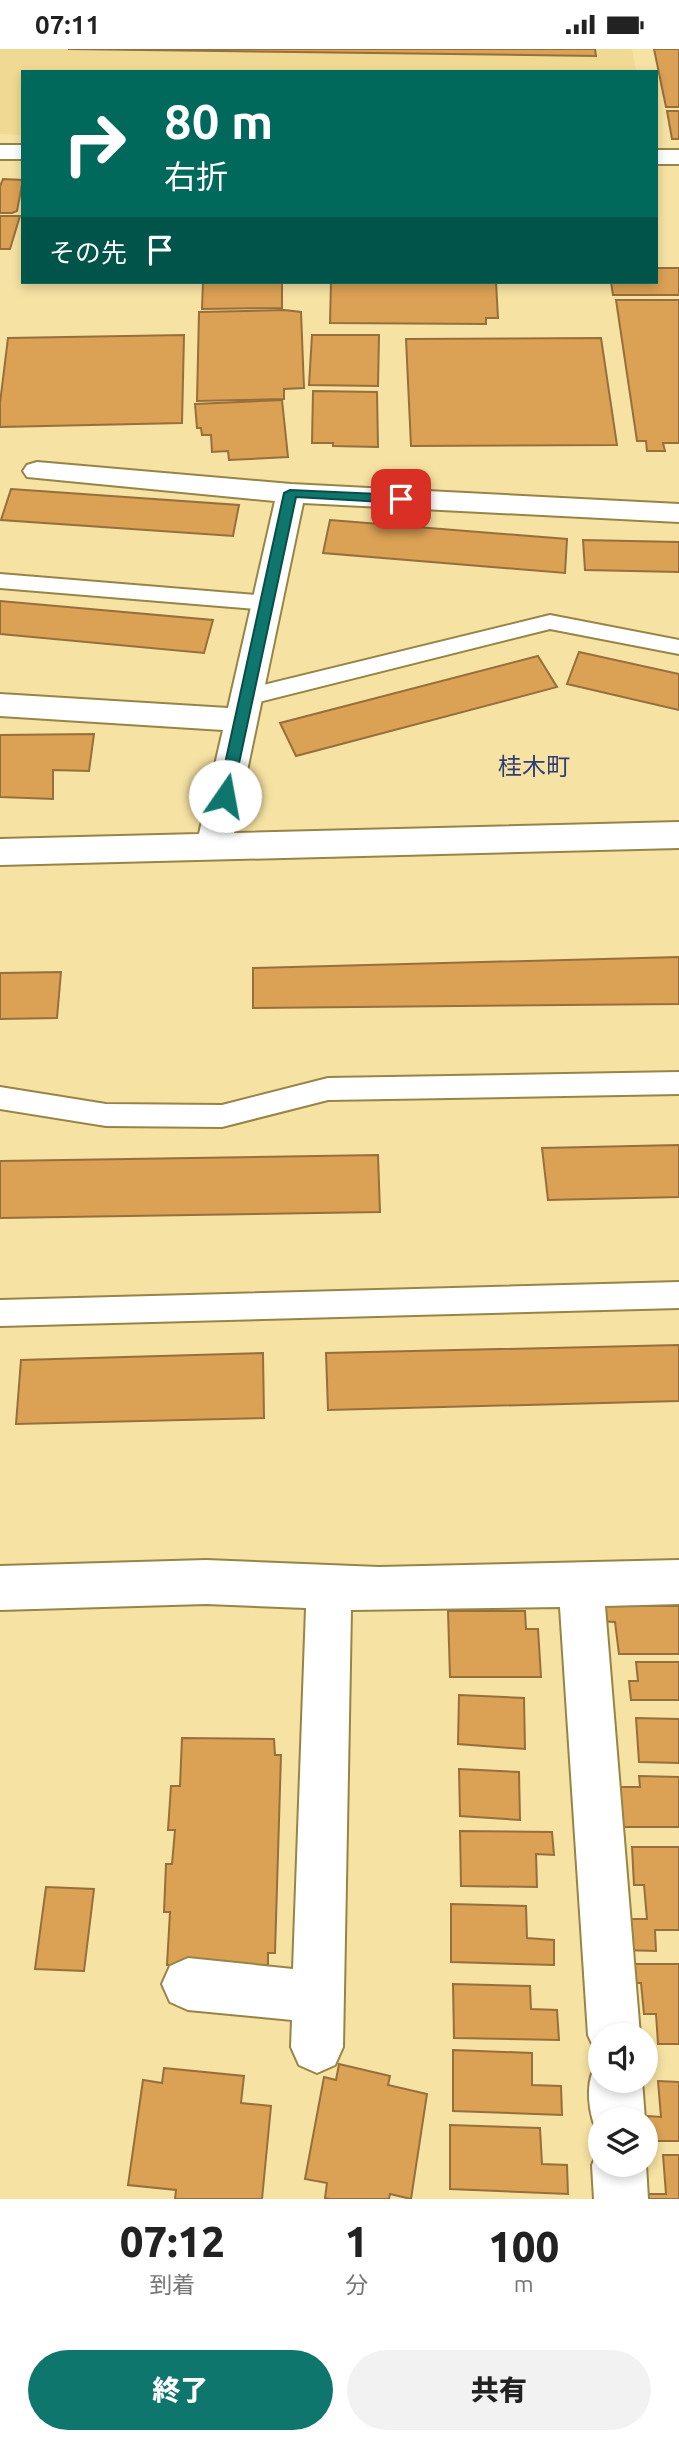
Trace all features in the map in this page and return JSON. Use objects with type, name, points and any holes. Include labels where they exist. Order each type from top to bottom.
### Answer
[{"type":"street","points":[[0,152],[21,152]]},
{"type":"street","points":[[658,157],[679,157]]},
{"type":"street","points":[[37,471],[290,493],[679,513]]},
{"type":"street","points":[[214,846],[290,493]]},
{"type":"street","points":[[0,705],[244,709]]},
{"type":"street","points":[[0,852],[679,835]]},
{"type":"street","points":[[0,1588],[206,1582],[379,1589],[679,1583]]},
{"type":"street","points":[[581,1584],[613,2023]]},
{"type":"street","points":[[317,2047],[316,1997],[329,1587]]},
{"type":"street","points":[[188,1984],[316,1997]]},
{"type":"street","points":[[620,2177],[621,2199]]},
{"type":"lane","points":[[0,580],[267,603]]},
{"type":"lane","points":[[244,709],[550,622],[679,647]]},
{"type":"lane","points":[[0,1098],[106,1115],[222,1117],[328,1089],[679,1083]]},
{"type":"lane","points":[[0,1313],[679,1295]]},
{"type":"shaded area","points":[[0,49],[632,49],[636,70],[21,70],[21,135],[0,134]]},
{"type":"building","points":[[68,49],[595,49],[596,56]]},
{"type":"building","points":[[654,49],[679,49],[679,107],[666,107]]},
{"type":"building","points":[[667,111],[679,111],[679,139],[672,139]]},
{"type":"building","points":[[3,179],[21,180],[17,211],[0,213],[0,186]]},
{"type":"building","points":[[0,216],[20,216],[10,249],[0,249]]},
{"type":"building","points":[[658,268],[679,268],[679,295],[613,295],[611,284],[658,284]]},
{"type":"building","points":[[203,284],[282,284],[282,308],[202,309]]},
{"type":"building","points":[[331,284],[496,284],[498,318],[486,318],[486,324],[330,323]]},
{"type":"building","points":[[616,300],[679,300],[679,443],[663,443],[665,451],[647,451],[646,441],[637,441]]},
{"type":"building","points":[[199,312],[301,312],[304,388],[284,389],[284,399],[197,401]]},
{"type":"building","points":[[184,335],[182,423],[0,427],[0,403],[8,338]]},
{"type":"building","points":[[312,335],[379,335],[378,386],[309,385]]},
{"type":"building","points":[[601,338],[617,445],[411,446],[406,339]]},
{"type":"building","points":[[313,391],[377,392],[378,447],[312,443]]},
{"type":"building","points":[[282,400],[288,457],[229,460],[228,451],[212,452],[211,435],[202,435],[201,428],[197,428],[195,404]]},
{"type":"building","points":[[11,489],[239,505],[233,536],[1,520]]},
{"type":"building","points":[[330,520],[567,539],[565,573],[323,553]]},
{"type":"building","points":[[583,540],[679,542],[679,572],[585,570]]},
{"type":"building","points":[[0,601],[213,620],[204,653],[0,634]]},
{"type":"building","points":[[579,652],[679,674],[679,710],[567,684]]},
{"type":"building","points":[[538,656],[557,687],[296,756],[280,723]]},
{"type":"building","points":[[94,734],[89,771],[53,770],[53,799],[0,797],[0,735]]},
{"type":"building","points":[[679,957],[679,1004],[253,1008],[253,968]]},
{"type":"building","points":[[61,972],[57,1018],[0,1019],[0,973]]},
{"type":"building","points":[[679,1145],[679,1197],[548,1200],[542,1148]]},
{"type":"building","points":[[378,1155],[380,1212],[0,1218],[0,1161]]},
{"type":"building","points":[[679,1345],[679,1401],[328,1410],[326,1353]]},
{"type":"building","points":[[263,1353],[264,1418],[16,1424],[21,1360]]},
{"type":"building","points":[[594,1606],[679,1606],[679,1654],[619,1654],[615,1622],[596,1621]]},
{"type":"building","points":[[448,1611],[525,1611],[526,1629],[538,1629],[541,1677],[450,1677]]},
{"type":"building","points":[[636,1662],[679,1662],[679,1700],[631,1700],[629,1681],[638,1681]]},
{"type":"building","points":[[459,1695],[524,1698],[525,1749],[458,1744]]},
{"type":"building","points":[[636,1718],[679,1719],[679,1763],[639,1762]]},
{"type":"building","points":[[182,1738],[274,1739],[275,1755],[281,1755],[275,1953],[268,1953],[268,1965],[167,1965],[170,1912],[164,1912],[166,1864],[172,1864],[175,1830],[168,1830],[171,1786],[180,1786]]},
{"type":"building","points":[[459,1769],[519,1772],[520,1820],[460,1816]]},
{"type":"building","points":[[639,1776],[679,1777],[679,1827],[611,1827],[608,1787],[640,1787]]},
{"type":"building","points":[[460,1831],[552,1832],[554,1855],[536,1854],[537,1887],[461,1886]]},
{"type":"building","points":[[632,1847],[679,1847],[679,1930],[655,1930],[656,1951],[622,1950],[620,1919],[647,1919],[644,1885],[634,1885]]},
{"type":"building","points":[[46,1887],[94,1889],[84,1971],[35,1969]]},
{"type":"building","points":[[451,1904],[526,1906],[527,1938],[554,1940],[554,1965],[451,1962]]},
{"type":"building","points":[[623,1964],[679,1964],[679,2044],[658,2044],[656,2014],[644,2014],[641,1983],[624,1983]]},
{"type":"building","points":[[453,1984],[530,1986],[531,2009],[557,2010],[559,2040],[454,2038]]},
{"type":"building","points":[[453,2050],[532,2053],[532,2085],[561,2086],[562,2115],[453,2111]]},
{"type":"building","points":[[339,2064],[390,2076],[388,2085],[427,2094],[411,2199],[390,2194],[389,2199],[329,2199],[325,2198],[327,2183],[305,2179],[324,2077],[336,2080]]},
{"type":"building","points":[[164,2068],[244,2076],[241,2103],[271,2106],[262,2199],[175,2199],[176,2190],[128,2185],[143,2080],[162,2083]]},
{"type":"building","points":[[658,2081],[679,2082],[679,2141],[658,2141],[658,2117],[661,2117]]},
{"type":"building","points":[[450,2125],[540,2128],[542,2164],[567,2165],[568,2194],[450,2189]]},
{"type":"building","points":[[663,2155],[679,2155],[679,2199],[647,2199],[646,2194],[666,2194]]},
{"type":"district","name":"桂木町","points":[[534,767]]},
{"type":"route","points":[[225,796],[290,493],[401,499]]}]
